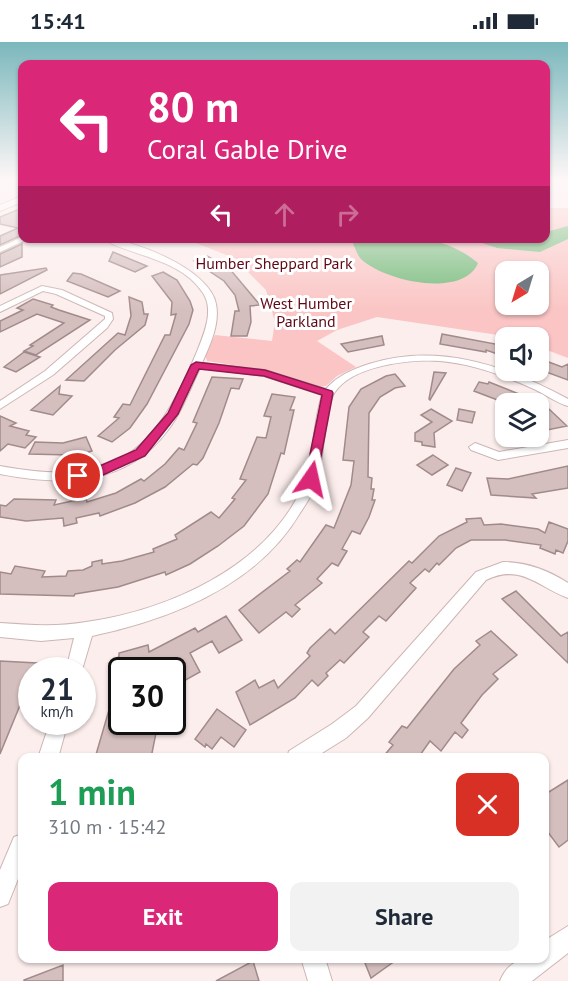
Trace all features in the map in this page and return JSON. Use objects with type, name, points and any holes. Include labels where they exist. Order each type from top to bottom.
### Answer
[{"type":"street","points":[[0,250],[18,242]]},
{"type":"street","points":[[0,470],[64,478],[98,472],[140,453],[169,420],[196,365],[211,323],[212,301],[195,278],[178,266],[116,243]]},
{"type":"street","points":[[0,309],[42,288],[59,292],[110,315],[104,326],[63,361],[0,406]]},
{"type":"street","points":[[0,630],[20,633],[86,630],[138,620],[179,604],[223,580],[274,539],[307,492],[315,468],[328,393],[344,379],[375,365],[399,360],[435,358],[500,371],[530,382],[568,403]]},
{"type":"street","points":[[196,365],[265,373],[328,393]]},
{"type":"street","points":[[475,447],[498,456],[568,444]]},
{"type":"street","points":[[304,753],[339,732],[362,712],[480,576],[490,570],[502,568],[536,574],[568,591]]},
{"type":"street","points":[[78,657],[86,630]]},
{"type":"street","points":[[50,753],[55,735]]},
{"type":"street","points":[[0,896],[18,854]]},
{"type":"street","points":[[549,952],[568,938]]},
{"type":"street","points":[[315,963],[320,981]]},
{"type":"street","points":[[512,981],[535,963]]},
{"type":"green space","points":[[550,224],[568,224],[568,358],[549,351],[549,327],[495,327],[495,335],[377,317],[337,330],[317,341],[356,367],[337,376],[326,386],[315,387],[258,369],[207,361],[205,355],[215,335],[272,341],[275,322],[266,290],[234,258],[196,243],[484,243],[497,248],[506,243],[550,243]]},
{"type":"shaded area","points":[[568,226],[568,239],[540,252],[497,248],[482,243],[550,243],[550,231]]},
{"type":"shaded area","points":[[353,243],[440,243],[464,253],[478,263],[470,274],[457,281],[422,283],[387,274],[372,267],[361,259]]},
{"type":"building","points":[[0,224],[18,224],[18,228]]},
{"type":"building","points":[[18,228],[18,237],[0,245],[0,236]]},
{"type":"building","points":[[22,244],[22,257],[0,267],[0,254]]},
{"type":"building","points":[[113,252],[147,266],[135,272],[109,261]]},
{"type":"building","points":[[207,256],[229,268],[260,305],[250,306],[251,322],[247,336],[231,336],[235,311],[239,311],[235,295],[224,281],[194,261]]},
{"type":"building","points":[[46,268],[47,270],[0,294],[0,275]]},
{"type":"building","points":[[163,272],[177,280],[190,301],[193,310],[189,324],[147,404],[130,428],[112,442],[98,436],[119,418],[114,417],[123,404],[130,405],[165,335],[170,335],[176,314],[171,315],[172,302],[152,276]]},
{"type":"building","points":[[73,273],[81,274],[120,291],[108,297],[67,281]]},
{"type":"building","points":[[129,297],[142,302],[144,314],[148,314],[145,325],[115,350],[84,381],[66,380],[118,333],[125,335],[131,316]]},
{"type":"building","points":[[33,299],[90,320],[36,355],[24,351],[64,323],[37,314],[0,332],[0,321],[23,310],[17,308]]},
{"type":"building","points":[[442,334],[495,344],[495,353],[486,350],[486,352],[440,344]]},
{"type":"building","points":[[382,336],[384,345],[348,352],[341,344]]},
{"type":"building","points":[[24,352],[40,357],[16,372],[4,367]]},
{"type":"building","points":[[549,362],[562,367],[568,364],[568,380],[549,373]]},
{"type":"building","points":[[434,372],[446,373],[430,400],[429,399]]},
{"type":"building","points":[[395,374],[405,386],[395,388],[380,397],[369,413],[368,477],[372,478],[371,489],[374,489],[372,500],[375,500],[369,517],[360,534],[352,531],[342,549],[347,551],[338,566],[332,563],[317,579],[322,583],[295,605],[300,609],[292,617],[286,612],[259,633],[239,610],[290,571],[287,569],[297,560],[300,562],[326,525],[334,528],[351,485],[354,461],[343,460],[349,407],[361,389],[386,376]]},
{"type":"building","points":[[212,377],[243,379],[239,389],[231,388],[219,423],[203,458],[197,465],[193,464],[165,487],[135,503],[100,516],[99,513],[76,518],[77,523],[64,526],[63,518],[26,521],[0,517],[0,505],[6,506],[14,499],[56,500],[54,505],[86,498],[87,502],[116,493],[141,479],[144,481],[165,464],[179,448],[184,450],[197,423],[193,422]]},
{"type":"building","points":[[479,382],[488,384],[489,382],[516,393],[495,393],[495,399],[474,391]]},
{"type":"building","points":[[60,386],[59,394],[72,396],[53,415],[31,410]]},
{"type":"building","points":[[272,394],[295,397],[290,410],[294,410],[284,454],[281,453],[268,494],[244,526],[218,546],[190,564],[166,575],[165,572],[118,587],[74,596],[0,594],[0,572],[11,574],[15,566],[45,571],[42,577],[66,576],[68,571],[83,570],[92,566],[92,562],[102,560],[102,564],[122,561],[154,552],[153,549],[177,539],[175,535],[211,512],[219,518],[235,499],[232,498],[246,480],[240,479],[257,437],[266,438],[271,417],[264,416]]},
{"type":"building","points":[[431,409],[452,421],[434,433],[435,447],[422,445],[422,442],[415,441],[415,433],[432,422],[421,415]]},
{"type":"building","points":[[459,409],[475,412],[472,423],[457,420]]},
{"type":"building","points":[[549,409],[567,426],[549,430]]},
{"type":"building","points":[[0,416],[16,423],[10,426],[29,431],[26,435],[36,437],[25,448],[8,444],[0,451]]},
{"type":"building","points":[[86,437],[92,451],[71,455],[29,454],[35,442],[63,443]]},
{"type":"building","points":[[433,455],[448,465],[432,475],[417,465]]},
{"type":"building","points":[[568,466],[568,488],[532,494],[536,498],[491,495],[487,478],[508,479]]},
{"type":"building","points":[[456,468],[471,473],[462,491],[447,485]]},
{"type":"building","points":[[481,518],[484,525],[501,524],[538,529],[545,533],[549,522],[568,529],[568,541],[563,553],[556,550],[555,554],[540,548],[541,545],[505,540],[471,540],[456,548],[439,565],[437,563],[429,572],[425,569],[410,583],[416,588],[386,621],[379,616],[363,632],[369,637],[344,663],[340,660],[326,673],[328,676],[318,686],[312,680],[295,698],[250,725],[236,692],[255,680],[259,688],[274,680],[278,688],[310,656],[307,653],[310,648],[330,629],[335,634],[409,561],[412,563],[439,536],[467,522],[466,519]]},
{"type":"building","points":[[516,591],[561,636],[568,632],[568,663],[502,599]]},
{"type":"building","points":[[226,616],[242,640],[219,653],[212,641],[190,653],[200,672],[186,680],[186,657],[119,657],[119,653],[148,645],[149,652],[195,628],[198,632]]},
{"type":"building","points":[[491,631],[517,655],[493,674],[498,679],[482,695],[461,723],[468,730],[462,738],[455,732],[441,751],[430,741],[422,753],[386,753],[393,745],[389,742],[402,726],[407,728],[454,669],[480,645],[476,641]]},
{"type":"building","points":[[0,661],[18,662],[18,710],[0,754]]},
{"type":"building","points":[[217,709],[246,730],[234,747],[221,737],[212,749],[206,744],[205,747],[195,739]]},
{"type":"building","points":[[108,713],[108,735],[156,735],[152,753],[96,753]]},
{"type":"building","points":[[568,780],[568,840],[559,847],[549,834],[549,792]]},
{"type":"building","points":[[249,963],[254,963],[259,981],[216,981]]},
{"type":"building","points":[[365,963],[392,963],[371,978]]},
{"type":"building","points":[[63,965],[63,981],[24,981],[24,980]]},
{"type":"route","points":[[78,476],[98,472],[126,461],[150,444],[173,414],[196,365],[265,373],[328,393],[311,479]]},
{"type":"park label","name":"Humber Sheppard Park","points":[[274,263]]},
{"type":"park label","name":"West Humber Parkland","points":[[306,312]]}]
